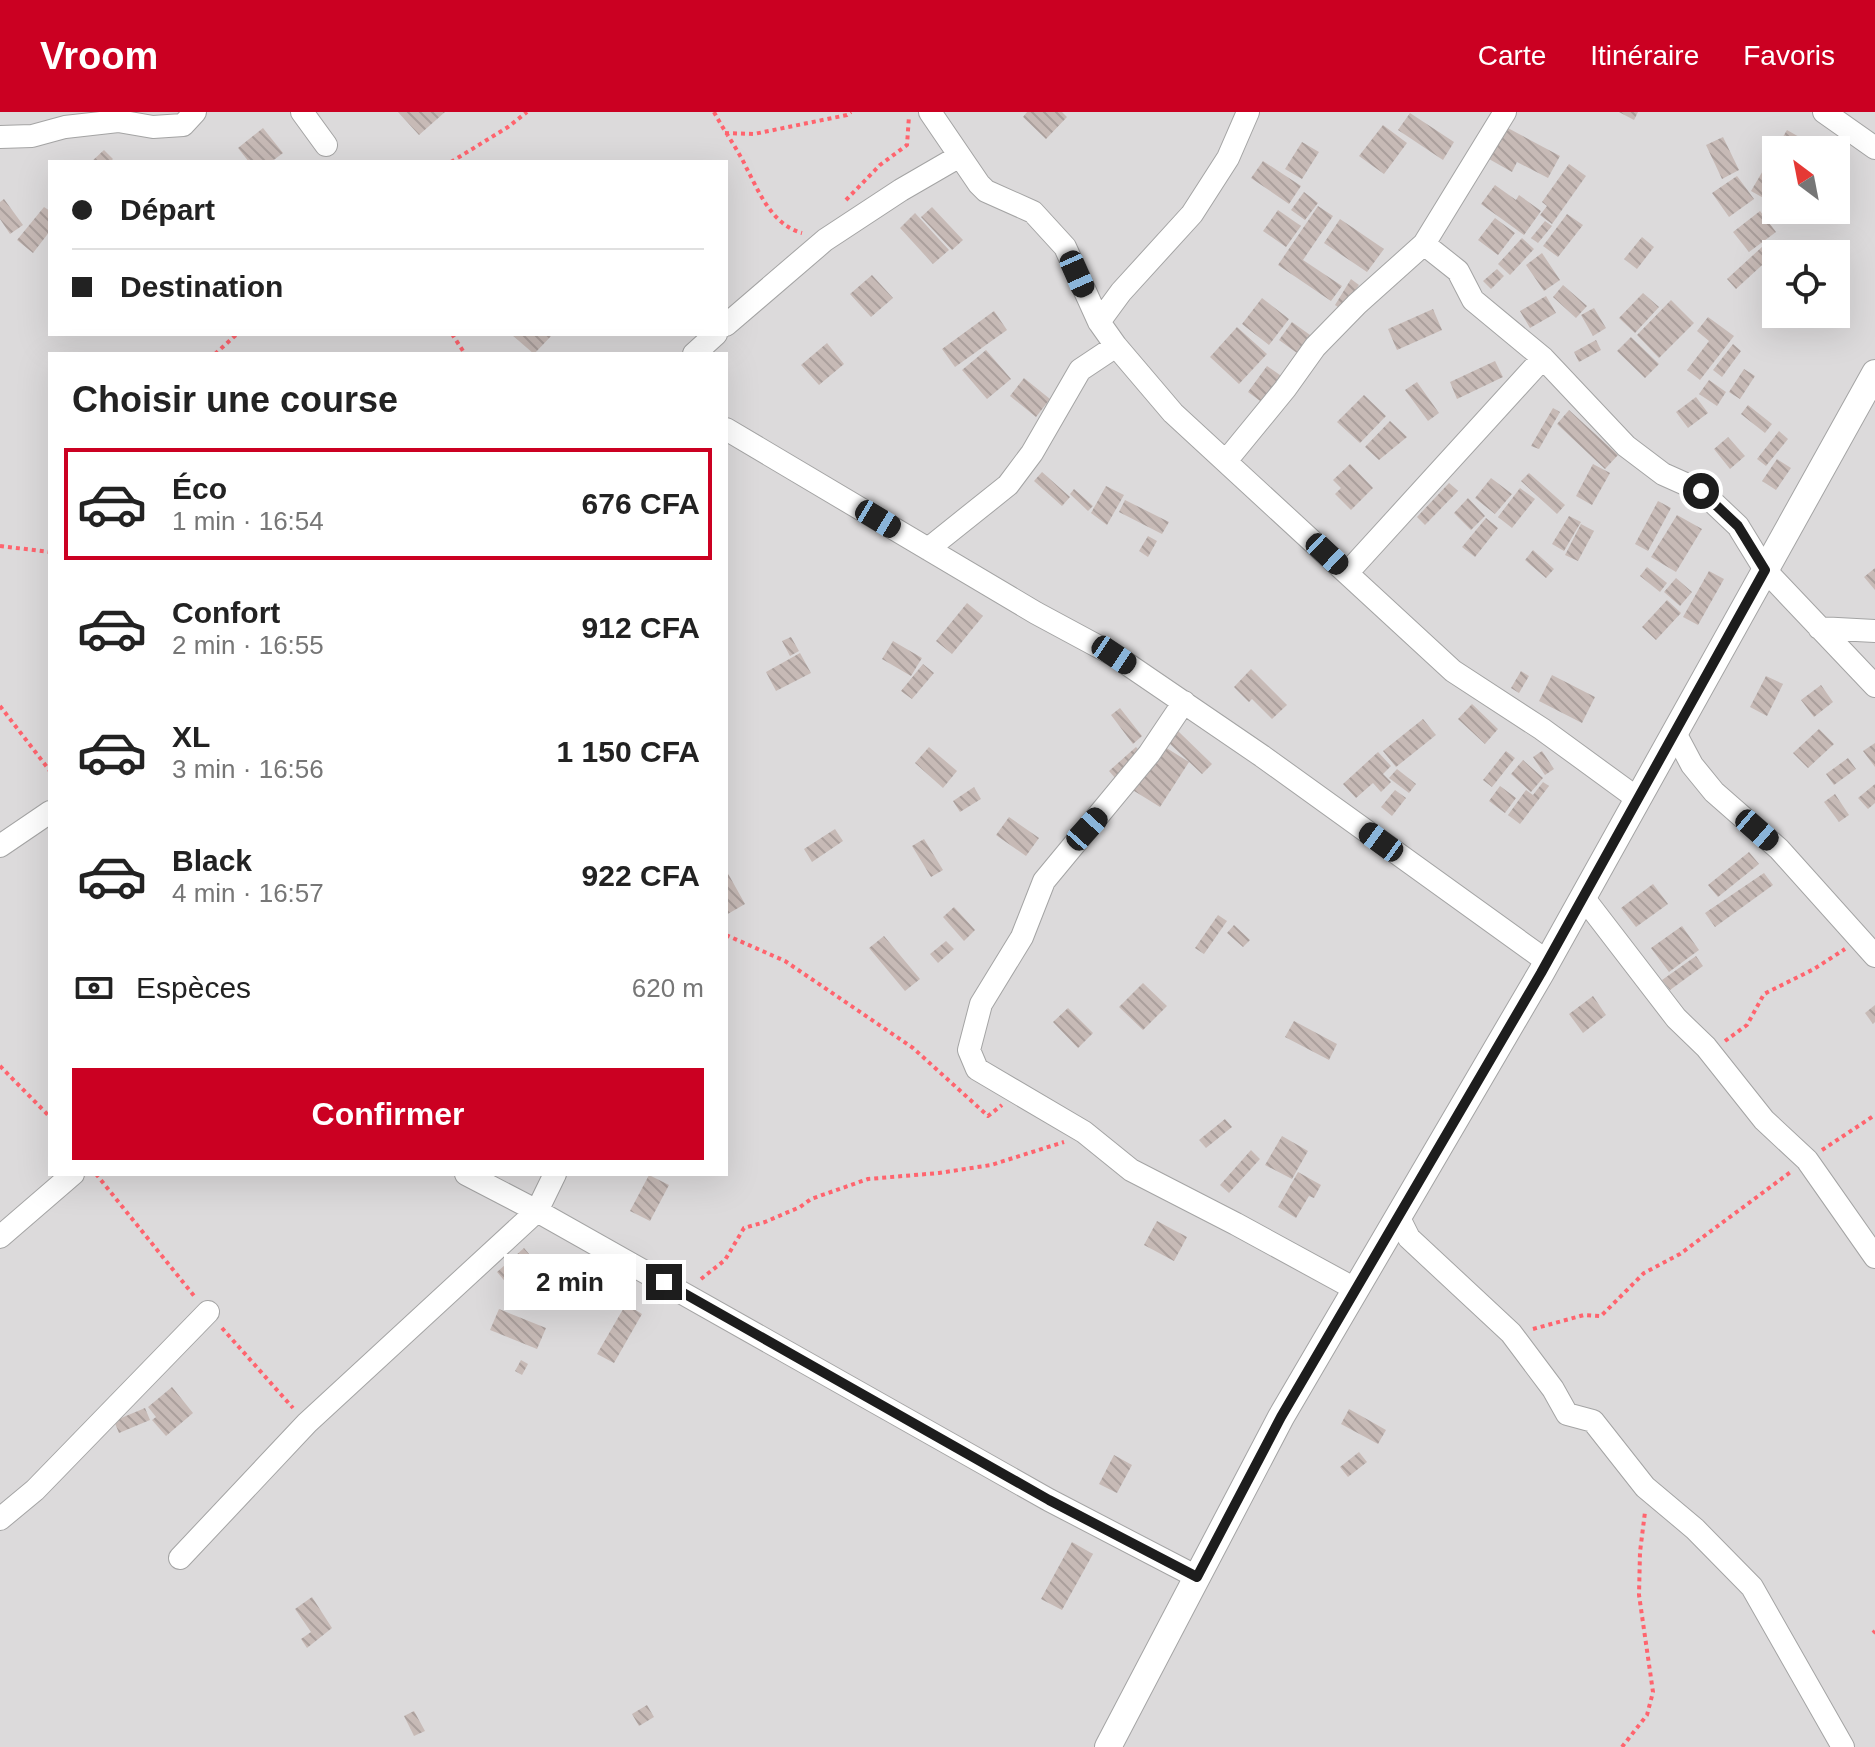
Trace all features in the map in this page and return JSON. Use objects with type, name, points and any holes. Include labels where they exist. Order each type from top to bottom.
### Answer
[{"type":"street","points":[[0,137],[32,136],[65,127],[118,121],[153,127],[183,125],[195,112]]},
{"type":"street","points":[[302,112],[326,145]]},
{"type":"street","points":[[930,112],[958,157],[986,191],[1033,212],[1065,247],[1099,322],[1173,413],[1453,671],[1542,729],[1638,799]]},
{"type":"street","points":[[1099,322],[1163,243],[1192,214],[1228,158],[1248,112]]},
{"type":"street","points":[[1226,461],[1315,347],[1357,304],[1424,244],[1505,112]]},
{"type":"street","points":[[1824,112],[1875,148]]},
{"type":"street","points":[[728,323],[825,240],[958,157]]},
{"type":"street","points":[[1424,244],[1458,271],[1473,300],[1543,358],[1626,446],[1663,474],[1701,491],[1738,526],[1765,570],[1875,686]]},
{"type":"street","points":[[696,352],[714,336]]},
{"type":"street","points":[[928,549],[1008,485],[1032,453],[1080,370],[1116,346]]},
{"type":"street","points":[[1348,572],[1543,358]]},
{"type":"street","points":[[1108,1747],[1281,1417],[1548,962],[1875,373]]},
{"type":"street","points":[[728,430],[1036,613],[1114,655],[1548,962]]},
{"type":"street","points":[[1819,628],[1875,631]]},
{"type":"street","points":[[1184,702],[1149,754],[1044,881],[1022,937],[981,1004],[972,1030],[970,1057],[977,1069],[1084,1132],[1131,1170],[1357,1290]]},
{"type":"street","points":[[1675,733],[1692,765],[1714,792],[1779,849],[1868,948]]},
{"type":"street","points":[[0,846],[48,813]]},
{"type":"street","points":[[1583,897],[1676,1018],[1706,1047],[1764,1120],[1807,1160],[1875,1257]]},
{"type":"street","points":[[0,1237],[71,1176]]},
{"type":"street","points":[[470,1176],[677,1289],[1049,1500],[1197,1577]]},
{"type":"street","points":[[180,1558],[307,1423],[537,1211],[554,1176]]},
{"type":"street","points":[[1399,1218],[1409,1238],[1511,1333],[1553,1389],[1567,1414],[1593,1421],[1645,1487],[1695,1529],[1752,1587],[1843,1747]]},
{"type":"street","points":[[0,1519],[35,1490],[208,1312]]},
{"type":"path","points":[[454,160],[527,112]]},
{"type":"path","points":[[714,112],[746,166],[755,189],[774,214],[792,230],[814,236]]},
{"type":"path","points":[[725,133],[754,134],[851,112]]},
{"type":"path","points":[[845,201],[880,165],[907,145],[909,112]]},
{"type":"path","points":[[217,352],[235,336]]},
{"type":"path","points":[[0,546],[48,552]]},
{"type":"path","points":[[0,706],[48,768]]},
{"type":"path","points":[[728,936],[785,961],[913,1048],[988,1116],[1016,1094]]},
{"type":"path","points":[[1706,1047],[1727,1041],[1747,1025],[1764,994],[1814,969],[1868,948]]},
{"type":"path","points":[[0,1066],[48,1115]]},
{"type":"path","points":[[1511,1333],[1548,1327],[1584,1315],[1601,1316],[1644,1273],[1680,1254],[1807,1160],[1875,1115]]},
{"type":"path","points":[[677,1289],[702,1278],[725,1260],[744,1228],[800,1207],[811,1199],[868,1179],[991,1165],[1061,1144],[1084,1132]]},
{"type":"path","points":[[1622,1747],[1647,1715],[1653,1692],[1639,1595],[1640,1552],[1646,1524],[1645,1487]]},
{"type":"shaded area","points":[[0,112],[1875,112],[1875,1747],[0,1747]]},
{"type":"building","points":[[398,112],[445,112],[419,135]]},
{"type":"building","points":[[1027,112],[1062,112],[1067,117],[1046,139],[1023,117]]},
{"type":"building","points":[[1619,112],[1638,112],[1634,120]]},
{"type":"building","points":[[1410,113],[1454,142],[1443,160],[1398,130]]},
{"type":"building","points":[[1383,125],[1407,143],[1384,174],[1359,156]]},
{"type":"building","points":[[1506,127],[1560,156],[1548,178],[1517,162],[1512,172],[1489,159]]},
{"type":"building","points":[[263,128],[283,153],[274,160],[247,160],[238,148]]},
{"type":"building","points":[[1787,130],[1798,136],[1783,136]]},
{"type":"building","points":[[1723,137],[1739,170],[1722,179],[1706,145]]},
{"type":"building","points":[[1302,142],[1319,152],[1302,179],[1285,169]]},
{"type":"building","points":[[104,150],[113,159],[112,160],[93,160]]},
{"type":"building","points":[[1263,161],[1301,186],[1289,204],[1251,178]]},
{"type":"building","points":[[1569,164],[1586,176],[1552,224],[1540,215],[1547,206],[1542,202]]},
{"type":"building","points":[[1762,172],[1762,197],[1751,191]]},
{"type":"building","points":[[1737,176],[1754,199],[1729,217],[1712,193]]},
{"type":"building","points":[[1495,185],[1516,200],[1519,195],[1541,211],[1524,235],[1481,204]]},
{"type":"building","points":[[1304,192],[1318,203],[1305,220],[1291,210]]},
{"type":"building","points":[[4,199],[23,225],[10,234],[0,219],[0,202]]},
{"type":"building","points":[[1318,206],[1333,216],[1303,260],[1342,286],[1331,301],[1278,265]]},
{"type":"building","points":[[44,207],[48,210],[48,234],[33,253],[17,240]]},
{"type":"building","points":[[932,207],[963,240],[952,250],[921,217]]},
{"type":"building","points":[[1278,210],[1301,226],[1286,247],[1263,231]]},
{"type":"building","points":[[1760,211],[1762,224],[1770,224],[1776,232],[1749,252],[1733,232]]},
{"type":"building","points":[[915,213],[949,250],[933,264],[900,228]]},
{"type":"building","points":[[1567,214],[1583,225],[1558,257],[1543,246]]},
{"type":"building","points":[[1495,218],[1515,233],[1498,255],[1478,240]]},
{"type":"building","points":[[1340,219],[1384,249],[1367,272],[1324,243]]},
{"type":"building","points":[[1545,221],[1552,226],[1538,243],[1531,238]]},
{"type":"building","points":[[1642,237],[1654,247],[1637,269],[1624,259]]},
{"type":"building","points":[[1522,238],[1534,249],[1510,275],[1498,264]]},
{"type":"building","points":[[1762,247],[1762,265],[1736,289],[1727,279]]},
{"type":"building","points":[[1542,253],[1560,280],[1544,291],[1526,265]]},
{"type":"building","points":[[1497,269],[1504,276],[1491,289],[1483,281]]},
{"type":"building","points":[[872,275],[893,298],[871,317],[850,294]]},
{"type":"building","points":[[1351,279],[1359,285],[1341,309],[1335,305]]},
{"type":"building","points":[[1563,285],[1587,306],[1576,318],[1553,297]]},
{"type":"building","points":[[1643,293],[1659,307],[1635,333],[1619,318]]},
{"type":"building","points":[[1546,296],[1556,313],[1530,328],[1520,311]]},
{"type":"building","points":[[1262,298],[1289,319],[1269,345],[1242,324]]},
{"type":"building","points":[[1671,300],[1694,323],[1659,358],[1637,335]]},
{"type":"building","points":[[1594,308],[1606,328],[1593,336],[1581,315]]},
{"type":"building","points":[[1433,309],[1442,330],[1397,350],[1388,329]]},
{"type":"building","points":[[994,311],[1007,330],[955,367],[942,349]]},
{"type":"building","points":[[1708,317],[1734,336],[1700,380],[1687,370],[1709,341],[1697,331]]},
{"type":"building","points":[[1292,322],[1317,340],[1304,358],[1279,340]]},
{"type":"building","points":[[1237,327],[1267,354],[1239,384],[1210,357]]},
{"type":"building","points":[[513,336],[551,336],[536,352],[532,352]]},
{"type":"building","points":[[1631,337],[1659,364],[1645,378],[1617,351]]},
{"type":"building","points":[[1596,340],[1601,350],[1579,362],[1574,352]]},
{"type":"building","points":[[827,343],[844,364],[819,385],[801,365]]},
{"type":"building","points":[[1733,344],[1741,351],[1722,377],[1713,370]]},
{"type":"building","points":[[986,350],[1011,379],[987,399],[962,370]]},
{"type":"building","points":[[1495,361],[1503,377],[1457,399],[1450,382]]},
{"type":"building","points":[[1267,366],[1287,380],[1267,406],[1248,392]]},
{"type":"building","points":[[1744,369],[1755,376],[1740,399],[1729,392]]},
{"type":"building","points":[[1024,378],[1050,399],[1036,417],[1010,396]]},
{"type":"building","points":[[1709,380],[1726,392],[1717,406],[1699,394]]},
{"type":"building","points":[[1417,382],[1439,413],[1428,421],[1405,390]]},
{"type":"building","points":[[1364,395],[1386,416],[1360,443],[1337,422]]},
{"type":"building","points":[[1696,397],[1708,413],[1688,428],[1676,412]]},
{"type":"building","points":[[1748,405],[1772,424],[1765,433],[1741,414]]},
{"type":"building","points":[[1553,408],[1560,412],[1539,449],[1531,446]]},
{"type":"building","points":[[1569,410],[1618,455],[1605,469],[1557,424]]},
{"type":"building","points":[[1390,421],[1407,437],[1379,460],[1365,447]]},
{"type":"building","points":[[1779,431],[1788,439],[1766,466],[1757,459]]},
{"type":"building","points":[[1728,437],[1745,456],[1730,469],[1714,449]]},
{"type":"building","points":[[1777,459],[1791,468],[1776,490],[1762,481]]},
{"type":"building","points":[[1350,464],[1373,488],[1351,510],[1335,494],[1341,488],[1333,480]]},
{"type":"building","points":[[1593,464],[1610,473],[1592,505],[1576,496]]},
{"type":"building","points":[[1042,472],[1070,497],[1062,506],[1034,481]]},
{"type":"building","points":[[1529,473],[1565,505],[1557,514],[1521,481]]},
{"type":"building","points":[[1491,478],[1512,494],[1495,514],[1475,498]]},
{"type":"building","points":[[1449,483],[1458,491],[1425,525],[1417,517]]},
{"type":"building","points":[[1106,486],[1124,495],[1107,525],[1091,513]]},
{"type":"building","points":[[1520,488],[1535,499],[1512,528],[1498,517]]},
{"type":"building","points":[[1074,489],[1093,506],[1088,511],[1070,494]]},
{"type":"building","points":[[1468,498],[1485,516],[1471,530],[1454,513]]},
{"type":"building","points":[[1125,500],[1169,522],[1162,534],[1119,512]]},
{"type":"building","points":[[1658,501],[1671,508],[1648,551],[1635,544]]},
{"type":"building","points":[[1677,515],[1702,529],[1676,572],[1651,557]]},
{"type":"building","points":[[1569,516],[1581,522],[1564,551],[1552,544]]},
{"type":"building","points":[[1486,518],[1498,528],[1475,557],[1462,547]]},
{"type":"building","points":[[1581,524],[1594,531],[1578,561],[1565,555]]},
{"type":"building","points":[[1148,536],[1157,541],[1148,557],[1139,551]]},
{"type":"building","points":[[1533,550],[1554,569],[1546,578],[1525,560]]},
{"type":"building","points":[[1647,567],[1667,583],[1660,592],[1640,576]]},
{"type":"building","points":[[1875,568],[1875,590],[1864,577]]},
{"type":"building","points":[[1709,571],[1724,579],[1698,625],[1683,617]]},
{"type":"building","points":[[1676,578],[1692,592],[1680,606],[1664,592]]},
{"type":"building","points":[[1667,600],[1681,613],[1656,640],[1642,627]]},
{"type":"building","points":[[967,603],[983,616],[952,654],[936,641]]},
{"type":"building","points":[[791,637],[799,651],[790,656],[782,641]]},
{"type":"building","points":[[893,641],[922,658],[911,676],[882,659]]},
{"type":"building","points":[[800,653],[811,673],[776,691],[766,672]]},
{"type":"building","points":[[923,664],[934,673],[912,699],[901,691]]},
{"type":"building","points":[[1251,669],[1287,705],[1272,719],[1252,699],[1249,702],[1234,687]]},
{"type":"building","points":[[1521,671],[1529,676],[1519,693],[1511,688]]},
{"type":"building","points":[[1552,675],[1595,697],[1582,723],[1539,701]]},
{"type":"building","points":[[1766,676],[1783,684],[1767,716],[1750,707]]},
{"type":"building","points":[[1821,685],[1833,702],[1814,717],[1801,700]]},
{"type":"building","points":[[1472,704],[1498,729],[1485,744],[1458,719]]},
{"type":"building","points":[[1120,708],[1142,736],[1133,744],[1111,715]]},
{"type":"building","points":[[1423,719],[1436,735],[1396,767],[1383,751]]},
{"type":"building","points":[[1819,729],[1834,744],[1808,768],[1793,753]]},
{"type":"building","points":[[1178,731],[1212,764],[1202,774],[1168,742]]},
{"type":"building","points":[[1875,743],[1875,767],[1863,751]]},
{"type":"building","points":[[1160,744],[1189,762],[1160,807],[1131,789]]},
{"type":"building","points":[[929,747],[957,771],[943,788],[915,763]]},
{"type":"building","points":[[1136,747],[1143,755],[1116,779],[1109,771]]},
{"type":"building","points":[[1506,751],[1515,758],[1492,787],[1483,780]]},
{"type":"building","points":[[1542,751],[1554,769],[1545,775],[1533,757]]},
{"type":"building","points":[[1378,752],[1391,766],[1383,774],[1391,782],[1381,792],[1373,783],[1356,798],[1343,784]]},
{"type":"building","points":[[1848,758],[1856,769],[1834,785],[1826,774]]},
{"type":"building","points":[[1523,760],[1543,778],[1531,792],[1511,774]]},
{"type":"building","points":[[1397,769],[1416,784],[1409,793],[1389,778]]},
{"type":"building","points":[[1543,782],[1549,786],[1520,824],[1508,815],[1526,790],[1533,795]]},
{"type":"building","points":[[1875,784],[1875,803],[1868,809],[1858,798]]},
{"type":"building","points":[[1500,786],[1516,798],[1505,813],[1489,801]]},
{"type":"building","points":[[974,787],[981,799],[960,812],[953,801]]},
{"type":"building","points":[[1395,790],[1406,798],[1392,816],[1381,807]]},
{"type":"building","points":[[1835,794],[1849,815],[1839,822],[1824,802]]},
{"type":"building","points":[[1009,817],[1039,838],[1026,856],[996,835]]},
{"type":"building","points":[[835,829],[843,841],[812,862],[804,849]]},
{"type":"building","points":[[924,839],[943,870],[931,877],[912,846]]},
{"type":"building","points":[[1749,852],[1759,864],[1718,897],[1708,885]]},
{"type":"building","points":[[1764,873],[1773,885],[1715,927],[1705,913]]},
{"type":"building","points":[[728,874],[745,904],[728,914]]},
{"type":"building","points":[[1653,884],[1668,904],[1636,927],[1621,908]]},
{"type":"building","points":[[954,907],[975,930],[964,941],[943,917]]},
{"type":"building","points":[[1218,915],[1227,921],[1204,954],[1195,948]]},
{"type":"building","points":[[1234,925],[1250,940],[1243,947],[1227,933]]},
{"type":"building","points":[[1682,926],[1699,950],[1669,972],[1651,948]]},
{"type":"building","points":[[884,936],[920,979],[905,991],[869,948]]},
{"type":"building","points":[[946,941],[954,949],[938,963],[930,954]]},
{"type":"building","points":[[1696,956],[1703,966],[1670,990],[1662,980]]},
{"type":"building","points":[[1143,983],[1167,1006],[1143,1030],[1119,1007]]},
{"type":"building","points":[[1593,996],[1606,1015],[1583,1033],[1569,1014]]},
{"type":"building","points":[[1875,1005],[1875,1022],[1873,1024],[1865,1013]]},
{"type":"building","points":[[1068,1008],[1093,1033],[1078,1048],[1053,1022]]},
{"type":"building","points":[[1294,1021],[1337,1044],[1329,1060],[1285,1037]]},
{"type":"building","points":[[1225,1119],[1232,1127],[1206,1148],[1199,1140]]},
{"type":"building","points":[[1282,1136],[1308,1151],[1292,1179],[1265,1165]]},
{"type":"building","points":[[1251,1150],[1260,1159],[1229,1193],[1220,1185]]},
{"type":"building","points":[[1298,1172],[1321,1185],[1314,1198],[1309,1196],[1296,1218],[1278,1207]]},
{"type":"building","points":[[648,1176],[669,1185],[650,1221],[630,1211]]},
{"type":"building","points":[[1157,1221],[1187,1237],[1174,1261],[1144,1245]]},
{"type":"building","points":[[524,1248],[535,1261],[508,1285],[497,1272]]},
{"type":"building","points":[[626,1304],[642,1314],[614,1363],[597,1354]]},
{"type":"building","points":[[499,1309],[546,1328],[537,1349],[490,1330]]},
{"type":"building","points":[[521,1360],[528,1364],[522,1375],[515,1371]]},
{"type":"building","points":[[172,1387],[193,1413],[166,1436],[152,1420],[156,1417],[148,1407]]},
{"type":"building","points":[[145,1408],[150,1420],[119,1433],[114,1421]]},
{"type":"building","points":[[1349,1409],[1386,1430],[1378,1444],[1341,1424]]},
{"type":"building","points":[[1359,1452],[1367,1462],[1348,1477],[1340,1467]]},
{"type":"building","points":[[1114,1455],[1132,1465],[1117,1493],[1099,1484]]},
{"type":"building","points":[[1072,1542],[1093,1554],[1062,1610],[1041,1599]]},
{"type":"building","points":[[312,1597],[332,1628],[307,1648],[301,1639],[311,1632],[295,1609]]},
{"type":"building","points":[[647,1705],[654,1717],[639,1726],[632,1714]]},
{"type":"building","points":[[414,1711],[425,1731],[414,1736],[404,1716]]},
{"type":"route","points":[[664,1282],[1049,1500],[1197,1577],[1281,1417],[1541,973],[1765,570],[1738,526],[1701,491]]}]
